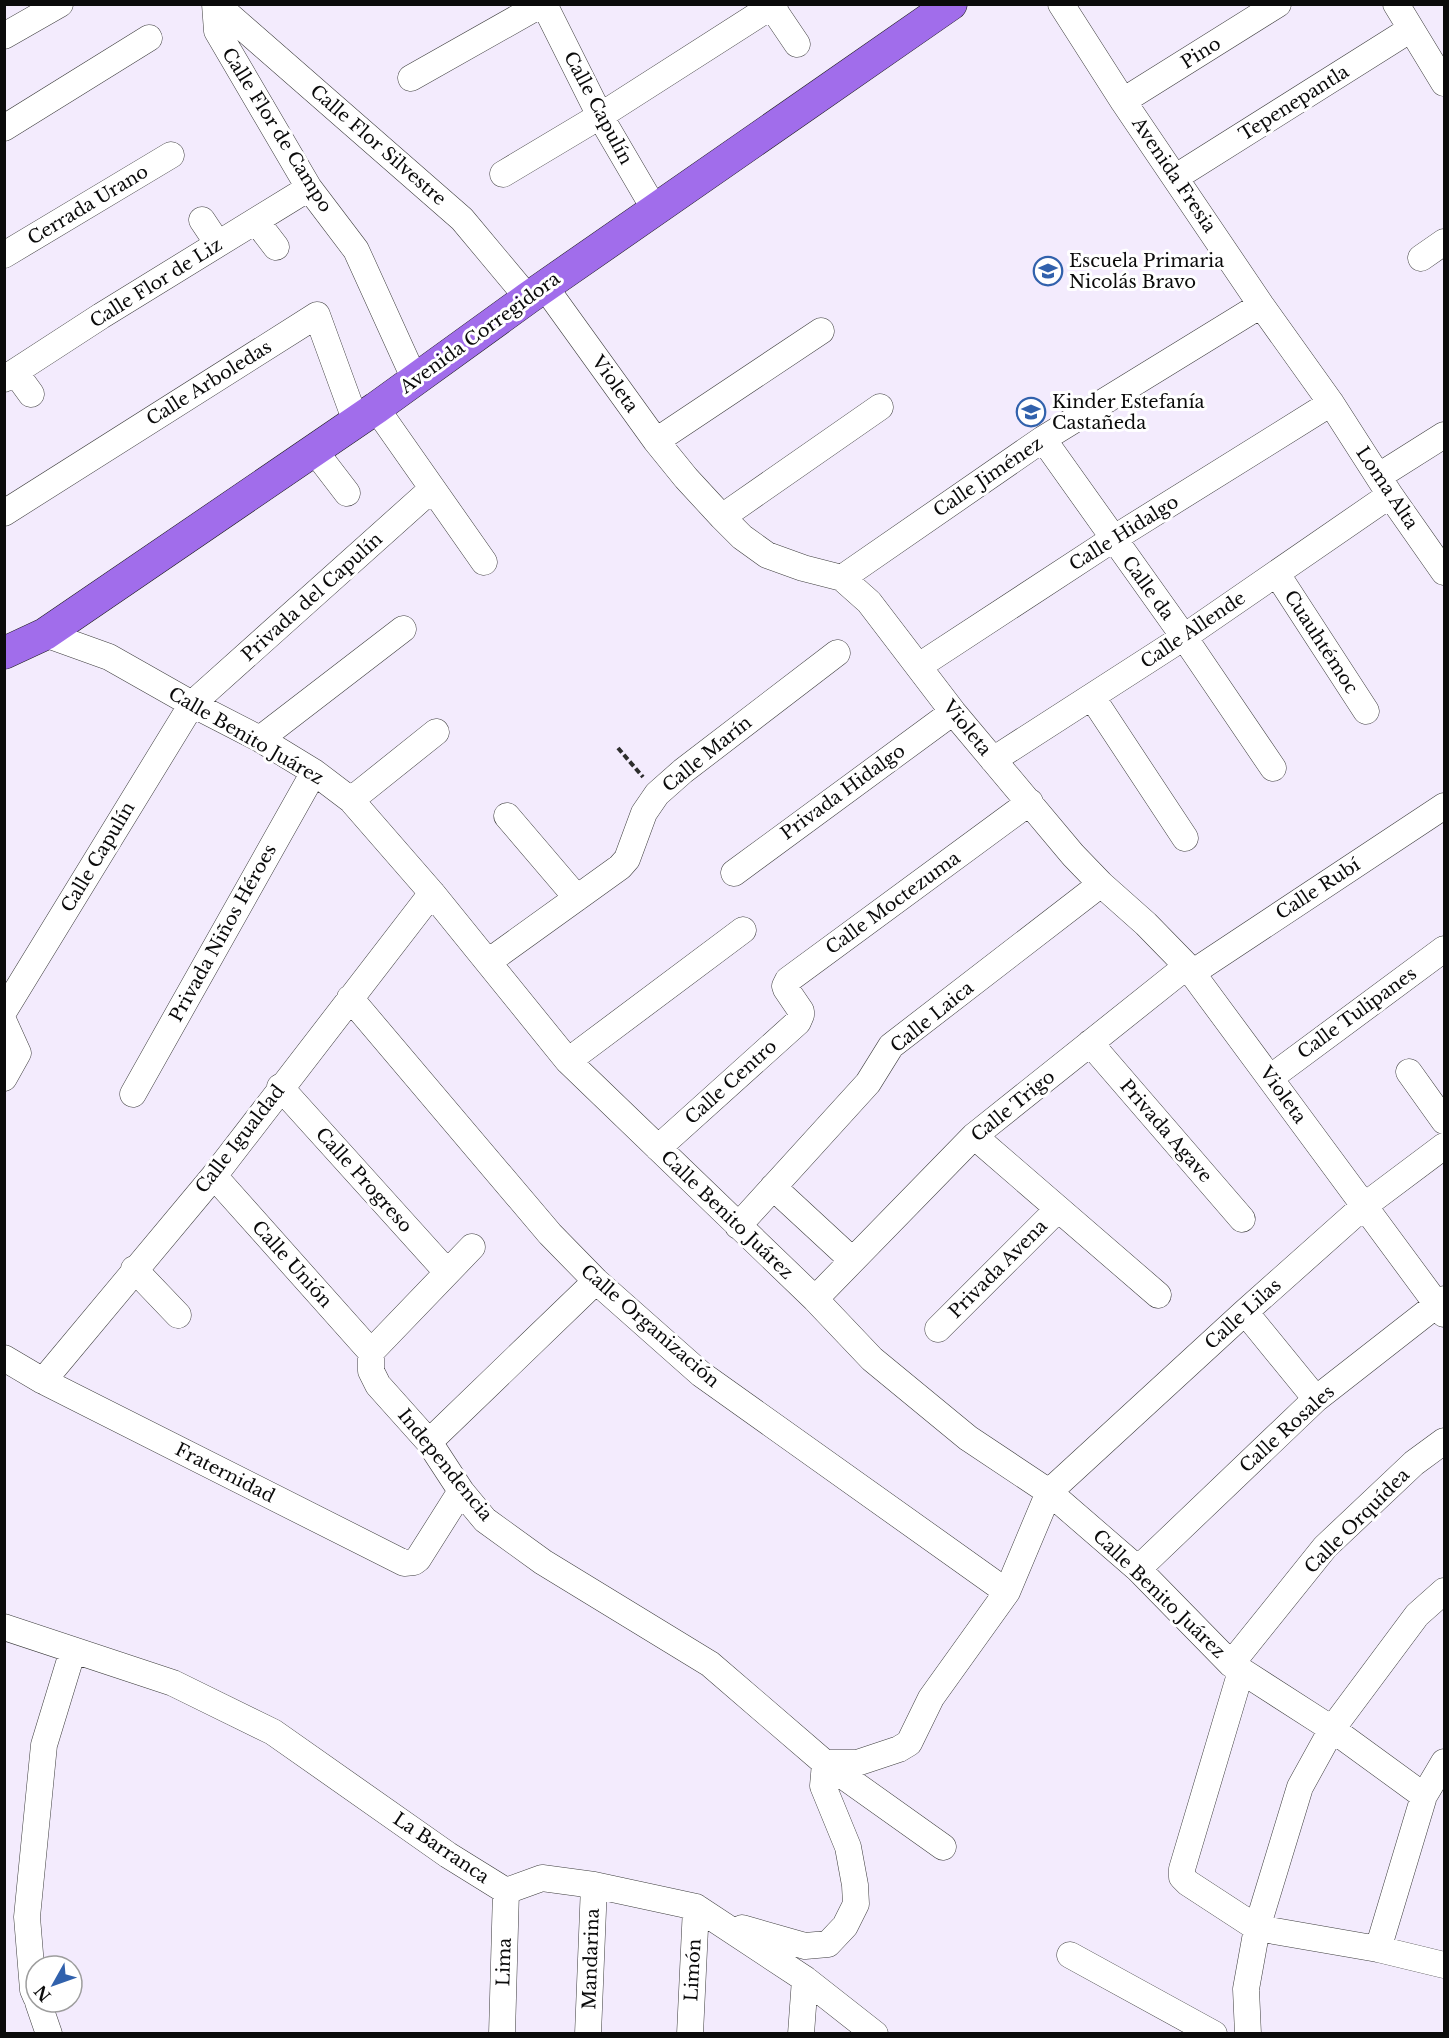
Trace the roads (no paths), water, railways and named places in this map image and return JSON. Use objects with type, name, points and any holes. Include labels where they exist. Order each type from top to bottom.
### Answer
[{"type":"main road","name":"Avenida Corregidora","points":[[4,653],[45,634],[366,415],[537,292],[951,4]]},
{"type":"street","points":[[4,36],[60,4]]},
{"type":"street","name":"Calle Flor de Campo","points":[[216,4],[217,31],[309,188],[356,250],[415,380]]},
{"type":"street","name":"Calle Flor Silvestre","points":[[216,4],[462,219],[537,292]]},
{"type":"street","points":[[411,78],[543,4]]},
{"type":"street","name":"Calle Capulín","points":[[543,4],[600,116],[655,210]]},
{"type":"street","name":"Avenida Fresia","points":[[1061,4],[1123,100],[1331,404]]},
{"type":"street","name":"Pino","points":[[1123,100],[1278,4]]},
{"type":"street","points":[[1396,4],[1444,83]]},
{"type":"street","points":[[503,174],[600,116],[774,5],[797,44]]},
{"type":"street","name":"Tepenepantla","points":[[1176,177],[1411,30]]},
{"type":"street","points":[[4,128],[149,38]]},
{"type":"street","name":"Cerrada Urano","points":[[4,255],[171,154]]},
{"type":"street","name":"Calle Flor de Liz","points":[[10,375],[309,188]]},
{"type":"street","points":[[202,220],[218,244]]},
{"type":"street","points":[[256,221],[276,247]]},
{"type":"street","points":[[1421,258],[1444,242]]},
{"type":"street","name":"Violeta","points":[[537,292],[686,478],[742,537],[767,555],[803,568],[842,578],[869,602],[953,712],[1073,855],[1101,884],[1146,924],[1189,969],[1364,1206],[1442,1306]]},
{"type":"street","name":"Calle Jiménez","points":[[842,578],[1043,439],[1261,304]]},
{"type":"street","name":"Calle Arboledas","points":[[4,513],[317,315],[366,415]]},
{"type":"street","points":[[656,441],[821,331]]},
{"type":"street","points":[[10,375],[31,394]]},
{"type":"street","name":"Loma Alta","points":[[1331,404],[1384,486],[1442,565]]},
{"type":"street","name":"Calle Hidalgo","points":[[919,666],[1113,539],[1331,404]]},
{"type":"street","points":[[722,517],[880,407]]},
{"type":"street","points":[[366,415],[432,489],[484,562]]},
{"type":"street","name":"Calle Allende","points":[[993,760],[1277,574],[1444,435]]},
{"type":"street","name":"Calle da","points":[[1043,439],[1184,637],[1273,768]]},
{"type":"street","points":[[314,450],[346,493]]},
{"type":"street","name":"Privada del Capulín","points":[[192,704],[432,489]]},
{"type":"street","name":"Cuauhtémoc","points":[[1277,574],[1366,711]]},
{"type":"street","points":[[260,739],[403,629]]},
{"type":"street","name":"Calle Benito Juárez","points":[[45,634],[109,657],[260,739],[314,772],[351,800],[432,893],[568,1061],[815,1299],[872,1359],[968,1438],[1049,1492],[1138,1569],[1236,1667],[1332,1729],[1424,1796]]},
{"type":"street","name":"Calle Marín","points":[[488,962],[627,860],[644,813],[657,794],[683,771],[837,653]]},
{"type":"street","points":[[1092,697],[1185,838]]},
{"type":"street","name":"Calle Capulín","points":[[4,1011],[192,704]]},
{"type":"street","name":"Privada Hidalgo","points":[[734,873],[953,712]]},
{"type":"street","points":[[351,800],[436,732]]},
{"type":"street","name":"Privada Niños Héroes","points":[[133,1094],[314,772]]},
{"type":"street","name":"Calle Moctezuma","points":[[801,1015],[799,1007],[786,989],[788,980],[1030,802]]},
{"type":"street","name":"Calle Rubí","points":[[1189,969],[1444,806]]},
{"type":"street","points":[[507,816],[577,898]]},
{"type":"street","name":"Calle Laica","points":[[738,1226],[868,1083],[891,1046],[1101,884]]},
{"type":"street","name":"Calle Igualdad","points":[[43,1381],[134,1269],[214,1176],[432,893]]},
{"type":"street","points":[[568,1061],[743,930]]},
{"type":"street","name":"Calle Tulipanes","points":[[1270,1078],[1443,952]]},
{"type":"street","name":"Calle Trigo","points":[[815,1299],[974,1136],[1090,1043],[1189,969]]},
{"type":"street","name":"Calle Organización","points":[[350,998],[550,1234],[596,1281],[701,1374],[1007,1592]]},
{"type":"street","name":"Calle Centro","points":[[658,1148],[798,1022],[801,1015]]},
{"type":"street","points":[[4,1022],[18,1053],[4,1078]]},
{"type":"street","name":"Privada Agave","points":[[1090,1043],[1242,1219]]},
{"type":"street","points":[[1409,1072],[1444,1121]]},
{"type":"street","name":"Calle Progreso","points":[[280,1088],[447,1272]]},
{"type":"street","points":[[974,1136],[1158,1295]]},
{"type":"street","name":"Calle Lilas","points":[[1049,1492],[1364,1206],[1444,1146]]},
{"type":"street","name":"Calle Unión","points":[[214,1176],[371,1352]]},
{"type":"street","points":[[773,1188],[852,1260]]},
{"type":"street","name":"Privada Avena","points":[[938,1329],[1058,1209]]},
{"type":"street","points":[[371,1352],[471,1247]]},
{"type":"street","points":[[134,1269],[178,1315]]},
{"type":"street","points":[[429,1442],[596,1281]]},
{"type":"street","name":"Calle Rosales","points":[[1138,1569],[1316,1399],[1442,1306]]},
{"type":"street","points":[[1245,1312],[1316,1399]]},
{"type":"street","name":"Independencia","points":[[371,1352],[371,1371],[378,1385],[429,1442],[461,1491],[485,1520],[543,1562],[710,1664],[825,1763],[943,1847]]},
{"type":"street","name":"Fraternidad","points":[[4,1358],[43,1381],[409,1564],[418,1559],[461,1491]]},
{"type":"street","name":"Calle Orquídea","points":[[1236,1667],[1325,1547],[1414,1463],[1444,1441]]},
{"type":"street","points":[[718,1921],[805,1946],[828,1944],[845,1926],[856,1904],[855,1885],[848,1847],[823,1786],[825,1763],[857,1763],[899,1749],[909,1743],[931,1698],[1007,1592],[1049,1492]]},
{"type":"street","points":[[1248,2034],[1246,1989],[1257,1928],[1300,1787],[1332,1729],[1417,1615],[1444,1591]]},
{"type":"street","name":"La Barranca","points":[[4,1627],[173,1683],[273,1732],[448,1856],[506,1891],[542,1878],[594,1885],[696,1907],[805,1979],[875,2034]]},
{"type":"street","points":[[30,1954],[27,1917],[44,1745],[73,1650]]},
{"type":"street","points":[[1236,1667],[1181,1873],[1188,1883],[1257,1928],[1378,1949],[1444,1965]]},
{"type":"street","points":[[1378,1949],[1424,1796],[1444,1762]]},
{"type":"street","name":"Mandarina","points":[[588,2034],[594,1885]]},
{"type":"street","name":"Lima","points":[[502,2034],[506,1891]]},
{"type":"street","name":"Limón","points":[[690,2034],[696,1907]]},
{"type":"street","points":[[1070,1955],[1214,2034]]},
{"type":"street","points":[[801,2034],[805,1979]]},
{"type":"street","points":[[42,2014],[49,2034]]},
{"type":"place","name":"Escuela Primaria Nicolás Bravo","points":[[1048,271]]},
{"type":"place","name":"Kinder Estefanía Castañeda","points":[[1031,412]]}]
